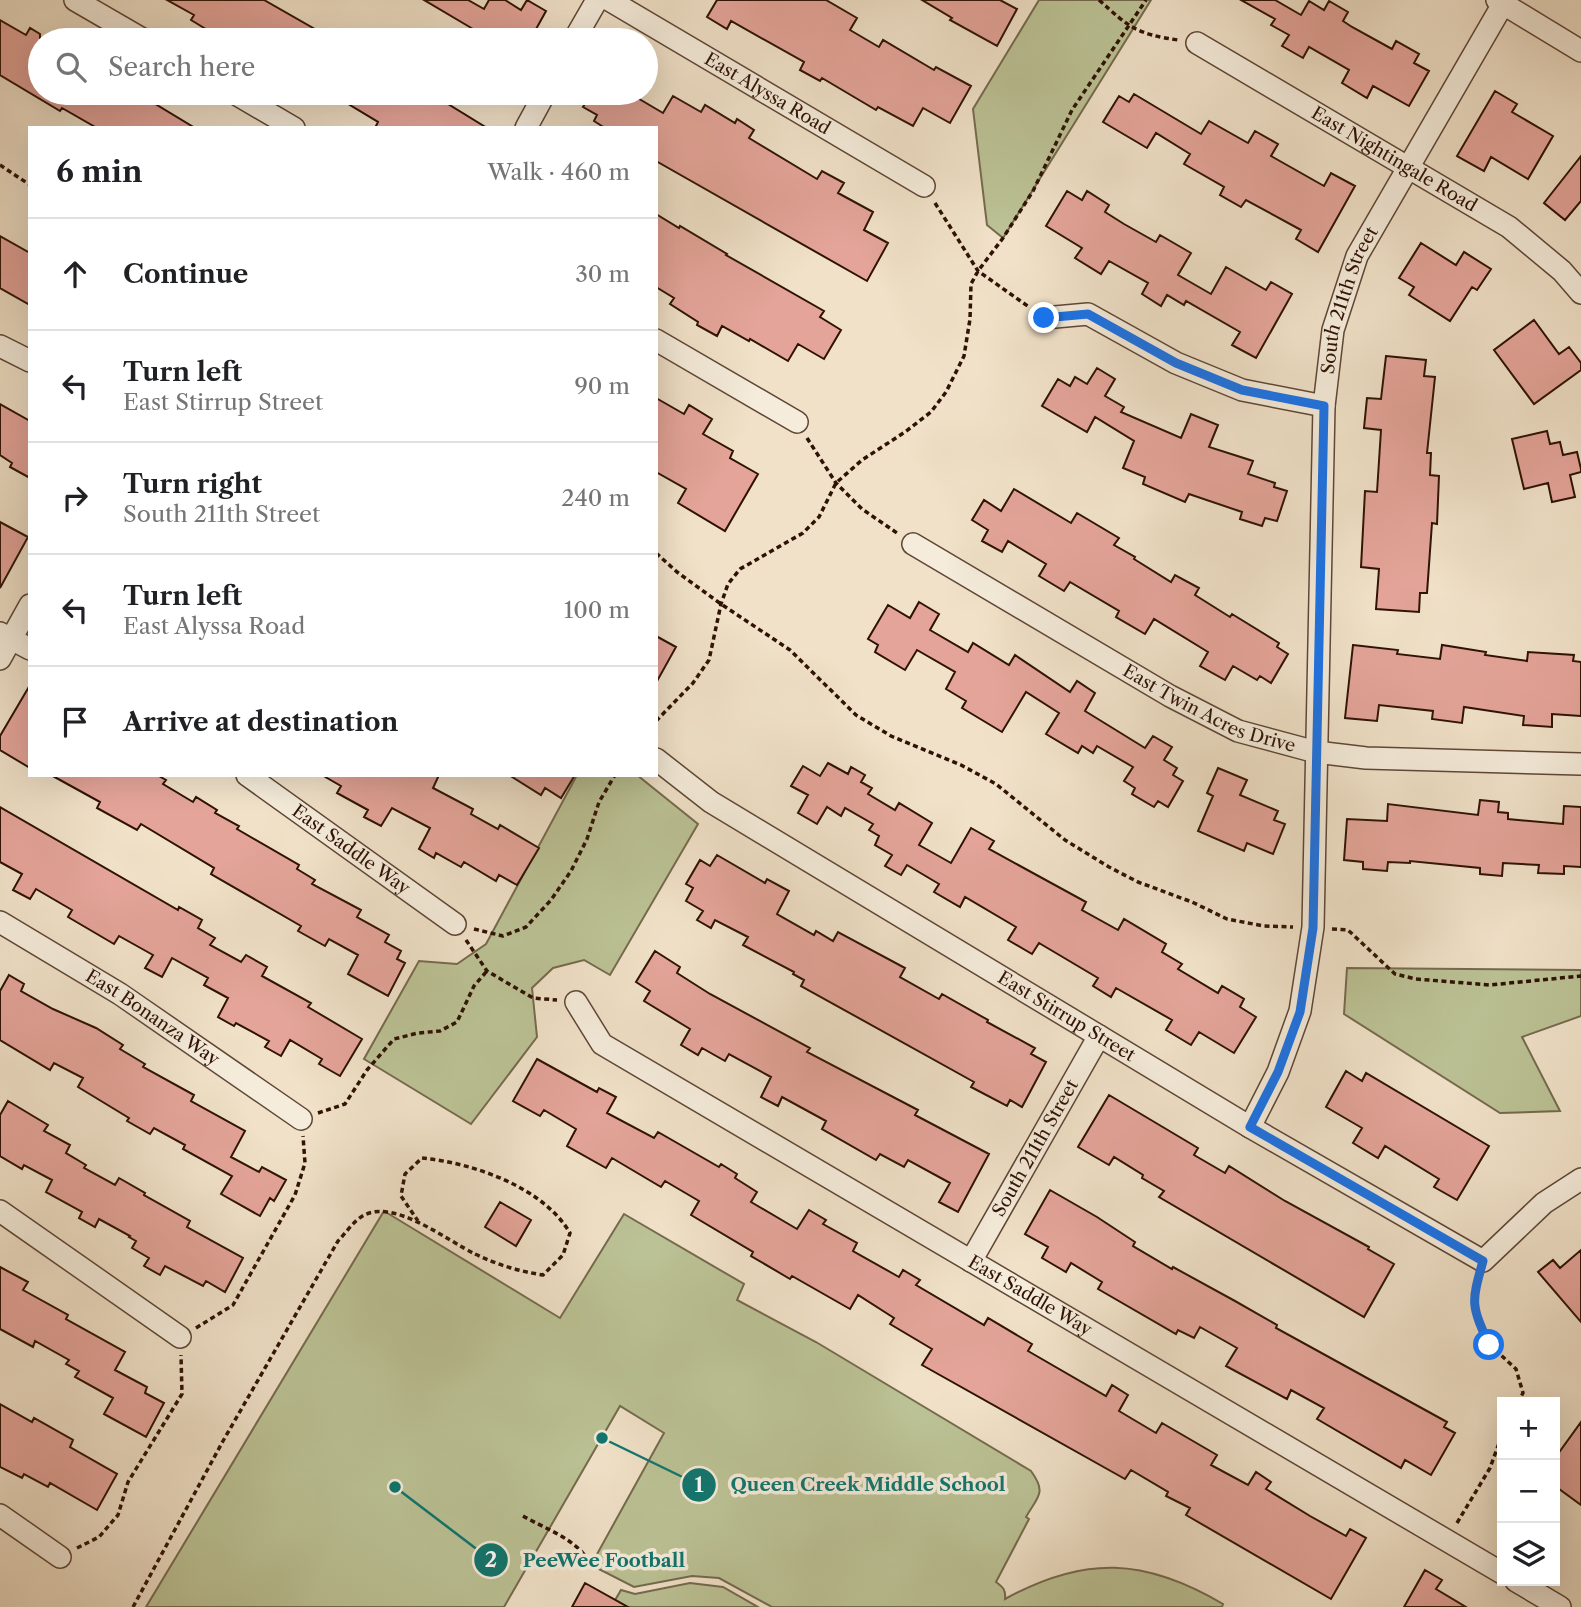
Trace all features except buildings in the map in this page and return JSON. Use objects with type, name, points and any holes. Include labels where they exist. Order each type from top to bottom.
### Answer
[{"type":"street","points":[[75,0],[123,28]]},
{"type":"street","points":[[581,28],[597,0]]},
{"type":"street","name":"East Alyssa Road","points":[[609,0],[656,28]]},
{"type":"street","points":[[1500,2],[1581,51]]},
{"type":"street","name":"South 211th Street","points":[[1250,1127],[1278,1072],[1300,1012],[1313,928],[1324,406],[1333,330],[1357,256],[1500,2]]},
{"type":"street","name":"East Alyssa Road","points":[[658,29],[924,186]]},
{"type":"street","name":"East Nightingale Road","points":[[1197,43],[1509,227],[1562,271],[1581,293]]},
{"type":"street","points":[[255,105],[291,126]]},
{"type":"street","points":[[527,126],[538,105]]},
{"type":"street","points":[[1044,318],[1088,314],[1176,363],[1242,390],[1324,406]]},
{"type":"street","points":[[658,341],[797,422]]},
{"type":"street","points":[[0,346],[28,360]]},
{"type":"street","name":"East Twin Acres Drive","points":[[913,544],[1193,707],[1238,730],[1316,752],[1366,758],[1581,764]]},
{"type":"street","points":[[0,659],[14,640],[28,609]]},
{"type":"street","name":"East Stirrup Street","points":[[658,761],[710,802],[1250,1127],[1483,1261]]},
{"type":"street","name":"East Saddle Way","points":[[250,777],[455,924]]},
{"type":"street","name":"East Bonanza Way","points":[[0,922],[120,994],[301,1119]]},
{"type":"street","name":"East Saddle Way","points":[[576,1002],[602,1044],[1497,1570]]},
{"type":"street","name":"South 211th Street","points":[[971,1261],[1098,1036]]},
{"type":"street","points":[[1483,1261],[1544,1203],[1581,1179]]},
{"type":"street","points":[[0,1211],[180,1337]]},
{"type":"street","points":[[0,1515],[60,1557]]},
{"type":"street","points":[[1524,1586],[1560,1607]]},
{"type":"path","points":[[1098,0],[1129,27],[1154,36],[1197,43]]},
{"type":"path","points":[[658,719],[692,684],[709,660],[727,584],[740,569],[803,533],[819,517],[836,483],[862,460],[931,412],[946,392],[964,356],[970,319],[971,284],[1033,191],[1072,110],[1146,0]]},
{"type":"path","points":[[0,165],[28,184]]},
{"type":"path","points":[[924,186],[978,271],[1044,318]]},
{"type":"path","points":[[797,422],[836,483],[862,509],[913,544]]},
{"type":"path","points":[[658,555],[721,604],[790,650],[856,715],[891,736],[961,765],[996,784],[1065,840],[1138,882],[1192,902],[1227,919],[1265,926],[1348,930],[1395,974],[1416,979],[1490,985],[1581,976]]},
{"type":"path","points":[[455,924],[503,936],[526,927],[551,900],[571,871],[587,839],[599,802],[614,777]]},
{"type":"path","points":[[455,924],[487,971],[533,998],[576,1002]]},
{"type":"path","points":[[60,1557],[99,1537],[118,1515],[128,1482],[182,1394],[180,1337],[233,1305],[295,1195],[305,1163],[301,1119],[345,1104],[367,1070],[394,1039],[440,1031],[457,1022],[474,986],[487,971]]},
{"type":"path","points":[[133,1607],[223,1441],[338,1241],[362,1216],[384,1211],[418,1221],[474,1253],[513,1270],[543,1275],[563,1255],[570,1233],[560,1216],[533,1194],[450,1160],[422,1158],[405,1174],[401,1196],[418,1221]]},
{"type":"path","points":[[1483,1261],[1474,1294],[1474,1312],[1489,1345],[1516,1369],[1523,1392],[1520,1397]]},
{"type":"path","points":[[1454,1529],[1490,1468],[1497,1449]]},
{"type":"path","points":[[523,1516],[573,1544],[588,1557],[592,1569]]},
{"type":"green space","points":[[1039,0],[1151,0],[1003,238],[987,225],[973,109]]},
{"type":"green space","points":[[576,777],[639,777],[698,824],[610,975],[584,960],[553,968],[532,988],[537,1037],[471,1124],[364,1059],[419,961],[457,964],[486,944]]},
{"type":"green space","points":[[1347,968],[1581,970],[1581,1016],[1522,1037],[1560,1111],[1500,1113],[1344,1014]]},
{"type":"green space","points":[[384,1211],[560,1318],[624,1214],[744,1284],[737,1300],[816,1342],[1031,1471],[1040,1490],[1026,1517],[1029,1519],[996,1582],[1004,1589],[1005,1599],[1062,1575],[1089,1569],[1115,1568],[1167,1578],[1195,1589],[1223,1604],[1222,1607],[772,1607],[719,1578],[692,1576],[634,1587],[591,1565],[664,1433],[620,1406],[504,1607],[146,1607]]},
{"type":"green space","points":[[690,1583],[723,1587],[758,1607],[611,1607],[621,1590],[635,1594]]},
{"type":"place","name":"Queen Creek Middle School","points":[[602,1438]]},
{"type":"place","name":"PeeWee Football","points":[[395,1487]]},
{"type":"route","points":[[1044,318],[1088,314],[1176,363],[1242,390],[1324,406],[1313,928],[1300,1012],[1278,1072],[1250,1127],[1483,1261],[1474,1294],[1474,1312],[1489,1345]]}]
